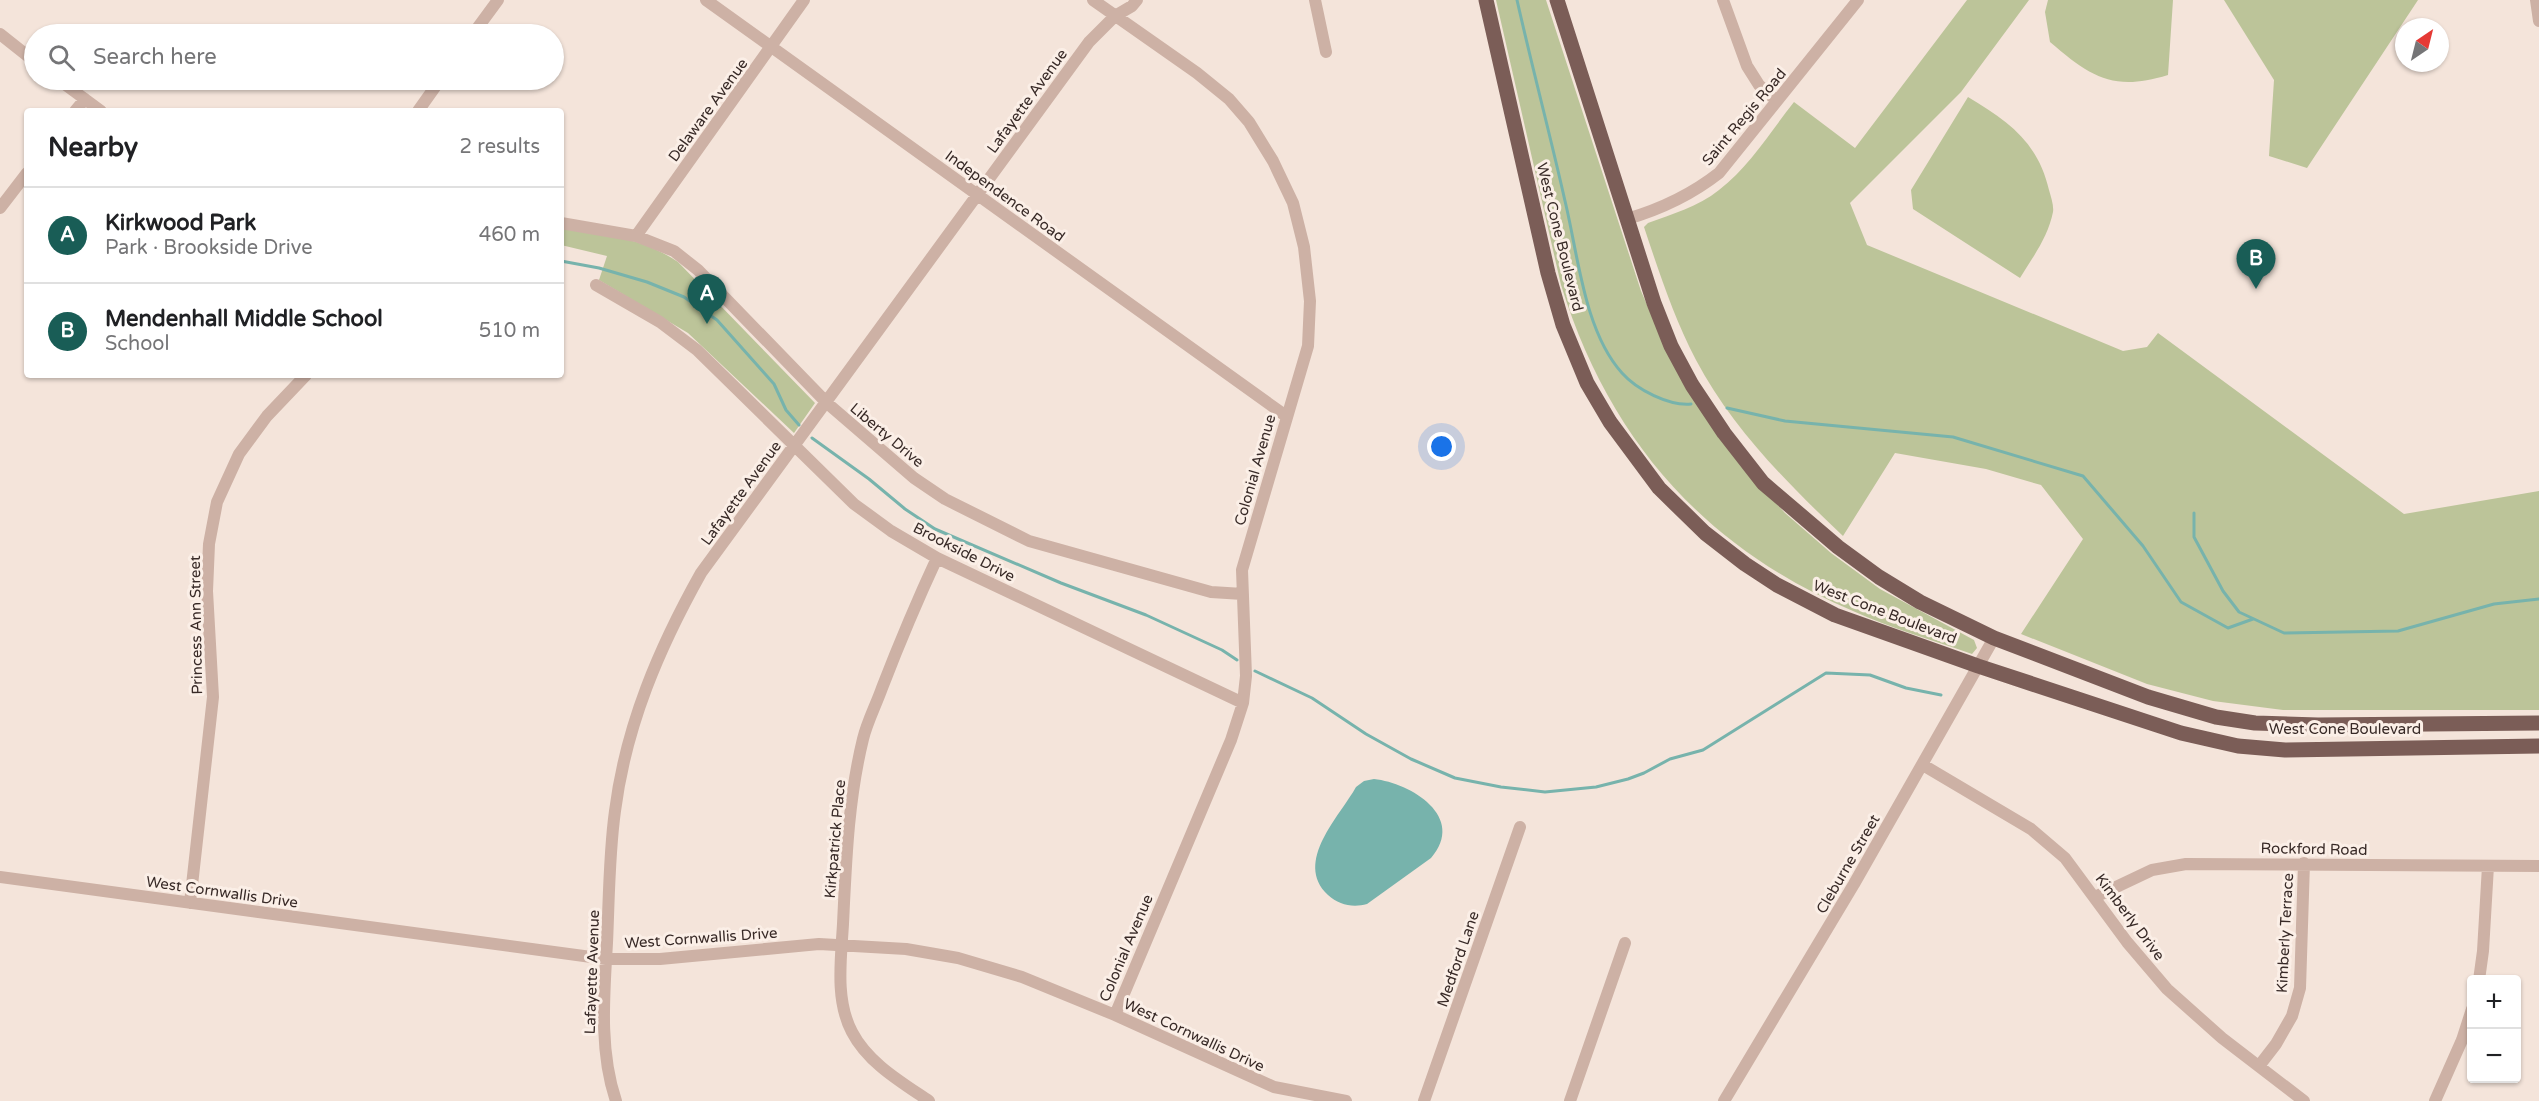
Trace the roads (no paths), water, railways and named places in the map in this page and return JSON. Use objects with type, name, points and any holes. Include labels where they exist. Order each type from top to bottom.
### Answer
[{"type":"main road","name":"West Cone Boulevard","points":[[1486,0],[1548,273],[1563,325],[1587,383],[1610,422],[1659,488],[1683,513],[1721,545],[1777,585],[1835,615],[2181,734],[2238,746],[2285,750],[2539,746]]},
{"type":"main road","name":"West Cone Boulevard","points":[[1557,0],[1654,303],[1671,346],[1692,385],[1763,483],[1838,547],[1879,577],[1920,602],[1994,638],[2116,685],[2216,717],[2255,723],[2318,725],[2539,723]]},
{"type":"street","points":[[480,24],[498,0]]},
{"type":"street","name":"Independence Road","points":[[706,0],[1286,416]]},
{"type":"street","name":"Delaware Avenue","points":[[636,236],[804,0]]},
{"type":"street","name":"Colonial Avenue","points":[[1093,0],[1197,73],[1229,99],[1250,122],[1293,202],[1304,247],[1310,301],[1308,346],[1242,570],[1246,676],[1243,703],[1231,740],[1115,1015]]},
{"type":"street","name":"Lafayette Avenue","points":[[616,1101],[611,1086],[604,1039],[606,959],[615,812],[624,762],[638,708],[676,616],[701,573],[1089,42],[1115,16],[1132,6],[1137,0]]},
{"type":"street","points":[[1315,0],[1326,52]]},
{"type":"street","points":[[1722,0],[1747,66],[1759,86],[1777,101]]},
{"type":"street","name":"Saint Regis Road","points":[[1627,219],[1675,202],[1698,190],[1719,173],[1858,0]]},
{"type":"street","points":[[2536,0],[2539,21]]},
{"type":"street","points":[[0,34],[24,53]]},
{"type":"street","points":[[73,90],[97,108]]},
{"type":"street","points":[[420,108],[433,90]]},
{"type":"street","points":[[78,108],[85,99]]},
{"type":"street","points":[[0,208],[24,177]]},
{"type":"street","name":"Liberty Drive","points":[[564,224],[636,236],[674,251],[698,270],[827,403],[914,478],[945,499],[987,522],[1040,544],[1211,592],[1243,594]]},
{"type":"street","name":"Brookside Drive","points":[[596,285],[660,322],[697,350],[854,504],[891,531],[937,558],[1243,703]]},
{"type":"street","name":"Princess Ann Street","points":[[190,903],[213,697],[207,591],[209,544],[217,502],[239,454],[267,416],[303,378]]},
{"type":"street","name":"Kirkpatrick Place","points":[[929,1101],[886,1071],[867,1054],[852,1033],[845,1015],[841,992],[841,945],[847,838],[856,772],[864,736],[905,628],[937,558]]},
{"type":"street","name":"Cleburne Street","points":[[1724,1101],[1923,765],[1994,638]]},
{"type":"street","name":"Kimberly Drive","points":[[1923,765],[2031,830],[2065,858],[2127,942],[2167,989],[2222,1038],[2304,1101]]},
{"type":"street","name":"Medford Lane","points":[[1424,1101],[1520,827]]},
{"type":"street","name":"Kimberly Terrace","points":[[2259,1066],[2276,1044],[2292,1016],[2300,988],[2304,863]]},
{"type":"street","name":"Rockford Road","points":[[2096,897],[2152,870],[2186,864],[2539,866]]},
{"type":"street","points":[[2480,975],[2488,866]]},
{"type":"street","name":"West Cornwallis Drive","points":[[0,877],[606,959],[660,959],[819,944],[906,949],[958,958],[1022,977],[1115,1015],[1255,1080],[1292,1092],[1346,1101]]},
{"type":"street","points":[[1570,1101],[1625,943]]},
{"type":"street","points":[[2435,1101],[2467,1024]]},
{"type":"water","points":[[1374,779],[1404,787],[1430,805],[1439,816],[1442,829],[1440,843],[1431,858],[1367,904],[1346,905],[1328,895],[1318,882],[1315,868],[1317,854],[1331,825],[1356,787],[1364,781]]},
{"type":"waterway","points":[[1517,0],[1584,291],[1599,336],[1609,356],[1622,373],[1636,385],[1663,400],[1691,404]]},
{"type":"waterway","points":[[564,262],[599,268],[647,282],[684,297],[717,320],[774,384],[786,410],[799,425]]},
{"type":"waterway","points":[[1727,408],[1785,421],[1953,437],[2083,476],[2143,546],[2181,602],[2228,628],[2253,619]]},
{"type":"waterway","points":[[812,438],[935,529],[1061,583],[1146,615],[1222,650],[1237,660]]},
{"type":"waterway","points":[[2194,513],[2194,537],[2223,591],[2239,612],[2284,633],[2398,631],[2494,604],[2539,599]]},
{"type":"waterway","points":[[1255,671],[1312,698],[1366,734],[1411,759],[1455,778],[1501,787],[1545,792],[1596,787],[1628,779],[1670,759],[1703,750],[1826,673],[1870,675],[1906,688],[1941,695]]},
{"type":"place","name":"Mendenhall Middle School","points":[[2256,289]]},
{"type":"place","name":"Kirkwood Park","points":[[707,324]]}]
